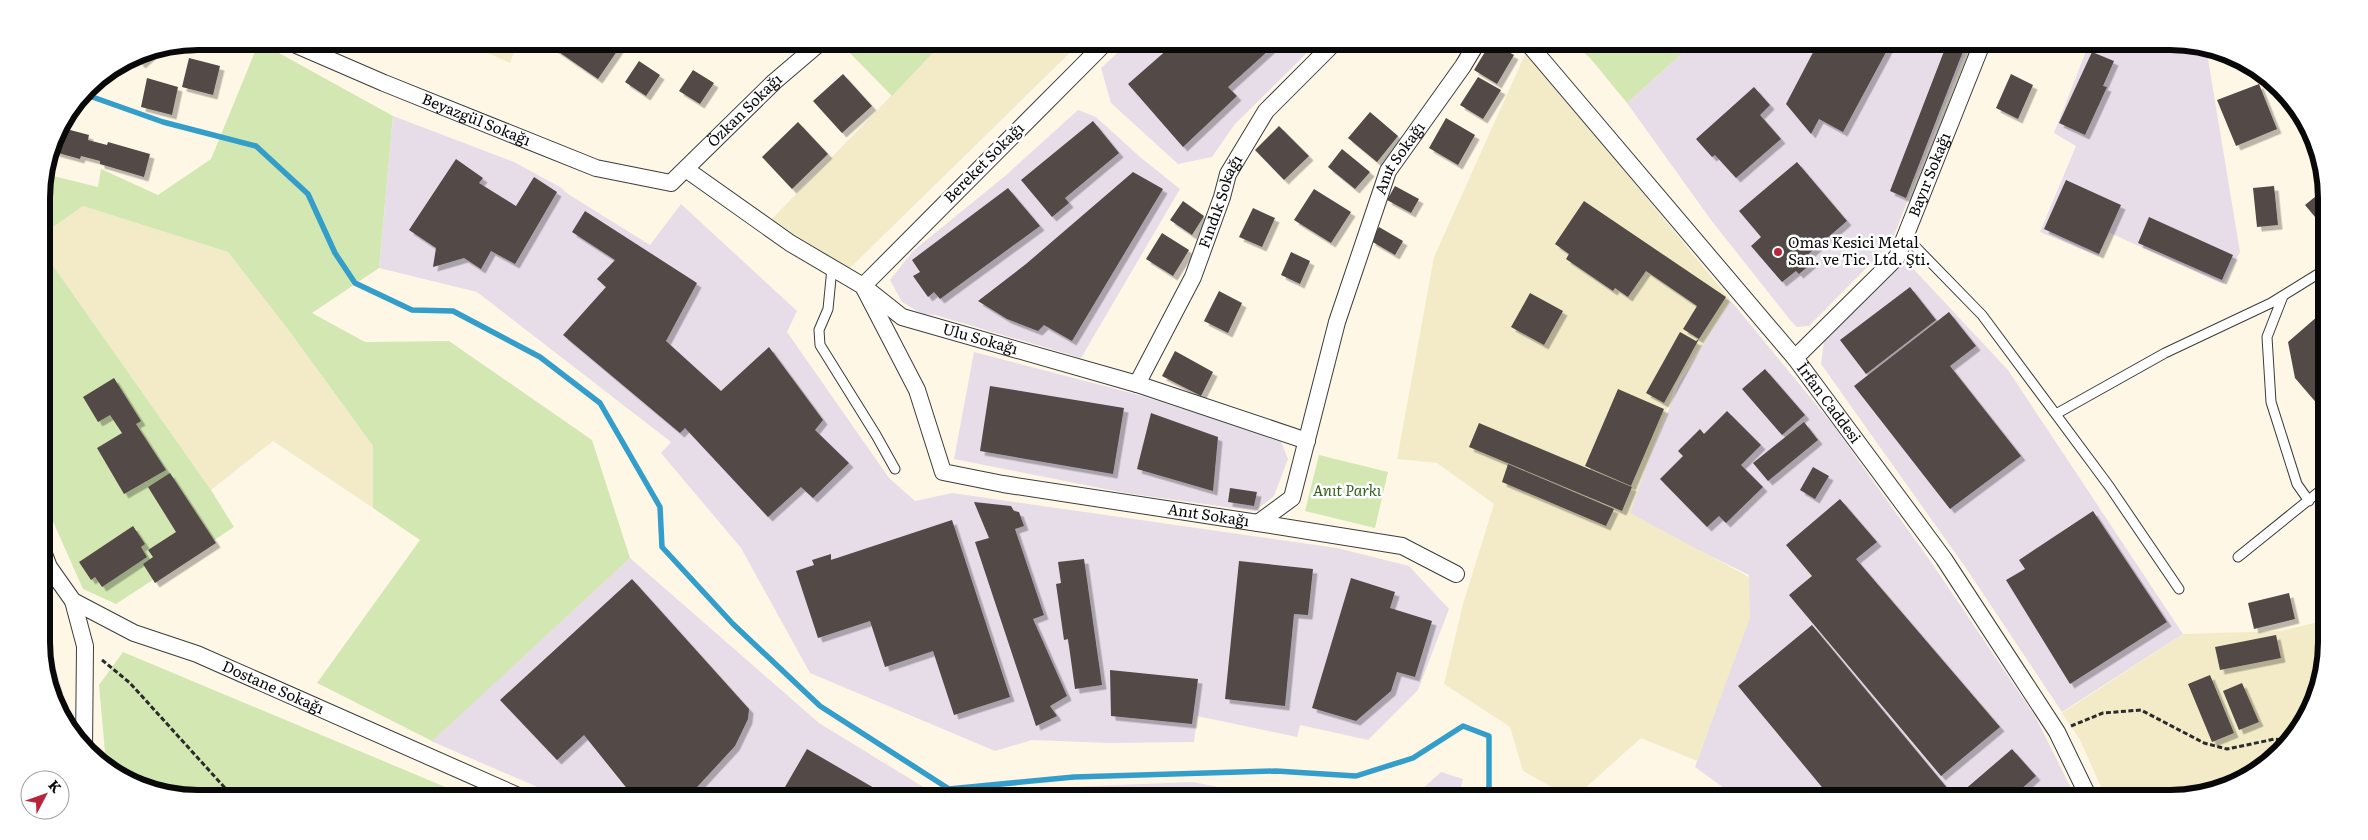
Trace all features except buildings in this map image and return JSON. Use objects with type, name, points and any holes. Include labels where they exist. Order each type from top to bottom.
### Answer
[{"type":"street","name":"Beyazgül Sokağı","points":[[308,50],[384,83],[596,168],[671,183]]},
{"type":"street","name":"Özkan Sokağı","points":[[671,183],[774,82],[811,50]]},
{"type":"street","name":"Bereket Sokağı","points":[[862,286],[1098,50]]},
{"type":"street","name":"Fındık Sokağı","points":[[1137,384],[1193,277],[1222,197],[1228,174],[1266,111],[1327,50]]},
{"type":"street","name":"Anıt Sokağı","points":[[862,286],[917,390],[943,472],[1003,484],[1258,523],[1292,498],[1337,322],[1388,171],[1473,50]]},
{"type":"street","name":"İrfan Caddesi","points":[[1534,50],[1795,358],[1944,559],[2057,732],[2085,790]]},
{"type":"street","name":"Bayır Sokağı","points":[[1795,358],[1897,256],[1980,50]]},
{"type":"street","name":"Ulu Sokağı","points":[[686,170],[790,243],[862,286],[902,317],[1137,384],[1307,441]]},
{"type":"street","points":[[1258,523],[1402,546],[1456,574]]},
{"type":"street","name":"Dostane Sokağı","points":[[50,568],[72,601],[134,633],[197,654],[504,790]]},
{"type":"street","points":[[72,601],[85,646],[84,736]]},
{"type":"lane","points":[[1905,236],[1982,315],[2109,486],[2178,589]]},
{"type":"lane","points":[[832,268],[828,309],[819,330],[820,344],[895,469]]},
{"type":"lane","points":[[2056,414],[2165,353],[2283,296],[2318,274]]},
{"type":"lane","points":[[2283,296],[2267,337],[2271,402],[2297,484],[2309,501]]},
{"type":"lane","points":[[2238,557],[2318,493]]},
{"type":"path","points":[[85,646],[130,683],[227,790]]},
{"type":"path","points":[[2057,732],[2103,713],[2141,710],[2204,743],[2227,749],[2275,739],[2281,739]]},
{"type":"shaded area","points":[[481,50],[515,50],[510,63]]},
{"type":"shaded area","points":[[935,50],[1073,50],[849,269],[768,223]]},
{"type":"shaded area","points":[[1120,50],[1310,50],[1235,124],[1212,157],[1178,164],[1111,103],[1101,68]]},
{"type":"shaded area","points":[[1686,50],[1966,50],[1891,243],[1809,326],[1797,327],[1790,320],[1711,220],[1627,103]]},
{"type":"shaded area","points":[[2086,50],[2170,50],[2207,55],[2240,252],[2223,284],[2110,233],[2098,256],[2040,232],[2076,146],[2054,133]]},
{"type":"shaded area","points":[[1526,52],[1598,134],[1603,145],[1730,299],[1676,383],[1630,513],[1749,577],[1750,618],[1697,761],[1641,738],[1583,790],[1557,790],[1523,771],[1510,727],[1444,684],[1463,604],[1494,504],[1437,463],[1397,459],[1434,257]]},
{"type":"shaded area","points":[[1078,110],[1096,117],[1140,157],[1180,189],[1081,358],[935,315],[922,314],[902,302],[890,280],[913,251],[1005,176]]},
{"type":"shaded area","points":[[393,116],[514,162],[560,187],[568,194],[650,245],[681,204],[797,311],[787,332],[889,478],[915,501],[952,493],[1337,548],[1409,566],[1449,609],[1418,690],[1368,740],[1300,725],[1297,737],[1197,716],[1194,742],[1109,743],[1032,740],[995,751],[810,673],[741,548],[661,453],[671,442],[477,292],[379,268]]},
{"type":"shaded area","points":[[83,206],[228,252],[290,332],[373,446],[373,508],[273,441],[211,490],[50,261],[50,229]]},
{"type":"shaded area","points":[[1906,261],[2008,370],[2183,634],[2062,712],[1968,571],[1821,364],[1824,342]]},
{"type":"shaded area","points":[[1731,301],[1833,425],[1931,562],[2035,716],[2072,790],[1727,790],[1695,767],[1749,616],[1749,575],[1627,515],[1679,384]]},
{"type":"shaded area","points":[[974,352],[1139,395],[1280,439],[1288,459],[1274,496],[1255,511],[1125,493],[954,459]]},
{"type":"shaded area","points":[[630,558],[819,723],[928,790],[544,790],[431,741]]},
{"type":"shaded area","points":[[2318,622],[2317,661],[2310,690],[2303,707],[2281,740],[2268,753],[2244,770],[2227,779],[2208,785],[2180,790],[2102,790],[2080,740],[2062,713],[2183,634],[2281,631]]},
{"type":"shaded area","points":[[50,649],[63,693],[63,703],[53,671]]},
{"type":"shaded area","points":[[1441,772],[1463,779],[1460,790],[1421,790]]},
{"type":"shaded area","points":[[1193,782],[1233,790],[1069,790],[1069,787]]},
{"type":"green space","points":[[256,50],[273,50],[393,116],[379,268],[312,313],[365,342],[449,341],[592,440],[630,558],[432,741],[317,683],[420,540],[373,508],[373,446],[290,332],[228,252],[83,206],[50,229],[52,176],[98,187],[101,169],[158,195],[211,159]]},
{"type":"green space","points":[[847,50],[935,50],[892,96]]},
{"type":"green space","points":[[1581,50],[1686,50],[1627,103],[1590,58]]},
{"type":"green space","points":[[50,261],[211,490],[234,527],[116,604],[83,589],[50,515]]},
{"type":"green space","name":"Anıt Parkı","points":[[1319,455],[1388,472],[1375,528],[1305,511]]},
{"type":"green space","points":[[123,652],[453,790],[198,790],[160,785],[141,779],[105,757],[99,685]]},
{"type":"waterway","points":[[90,96],[163,122],[256,146],[308,194],[335,253],[355,283],[412,310],[453,311],[540,357],[600,403],[660,507],[662,547],[733,624],[820,706],[949,789],[1074,777],[1276,771],[1356,776],[1413,758],[1463,726],[1489,736],[1489,790]]},
{"type":"place","name":"Omas Kesici Metal San. ve Tic. Ltd. Şti.","points":[[1778,252]]}]
